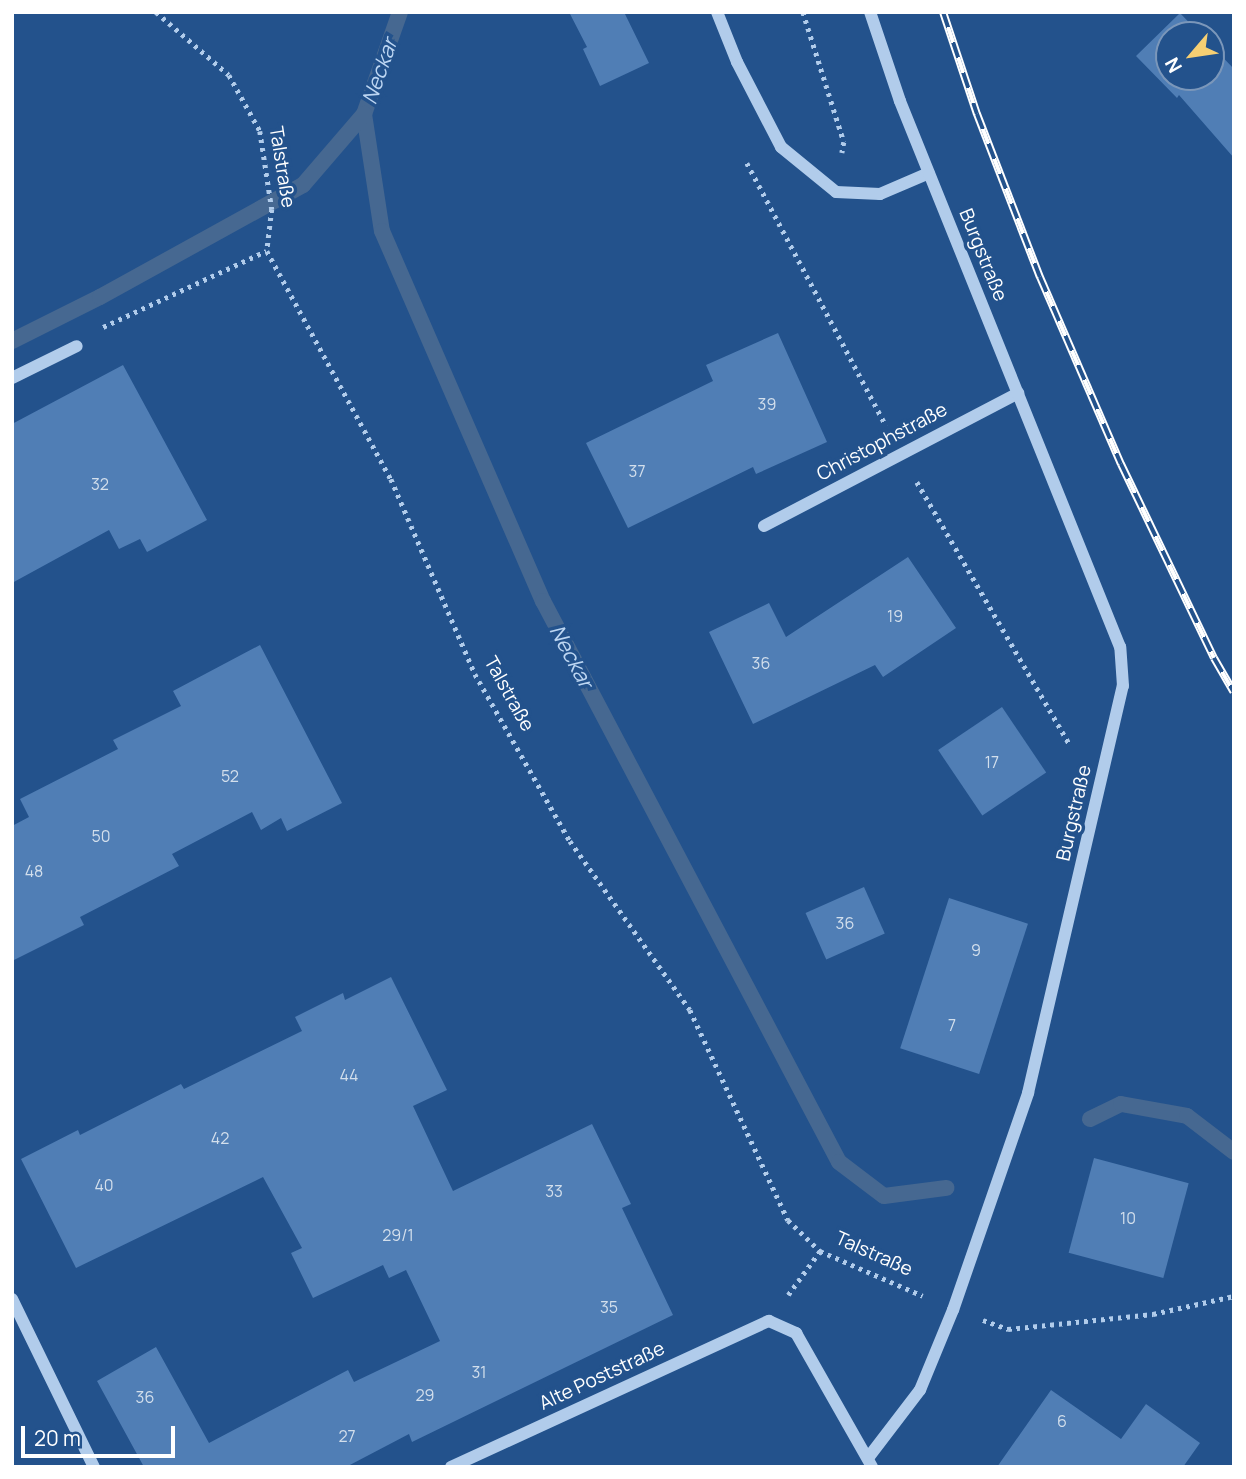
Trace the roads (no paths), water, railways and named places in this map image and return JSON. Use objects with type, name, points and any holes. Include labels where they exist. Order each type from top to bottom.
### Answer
[{"type":"street","points":[[717,12],[737,62],[781,147],[836,192],[880,194],[929,173]]},
{"type":"street","name":"Burgstraße","points":[[870,12],[929,173],[1120,647],[1123,686],[1028,1093],[953,1310],[920,1390],[870,1462]]},
{"type":"street","points":[[12,378],[77,346]]},
{"type":"street","name":"Christophstraße","points":[[764,526],[1018,393]]},
{"type":"street","points":[[12,1299],[94,1467]]},
{"type":"street","name":"Alte Poststraße","points":[[451,1467],[768,1321],[796,1333],[870,1462]]},
{"type":"waterway","name":"Neckar","points":[[400,12],[364,114],[382,231],[543,601],[839,1162],[884,1196],[946,1188]]},
{"type":"waterway","points":[[12,341],[100,297],[303,185],[364,114]]},
{"type":"waterway","name":"Neckar","points":[[1090,1119],[1121,1104],[1187,1116],[1234,1152]]},
{"type":"railway","points":[[943,12],[977,114],[1040,277],[1121,464],[1214,658],[1234,692]]}]
